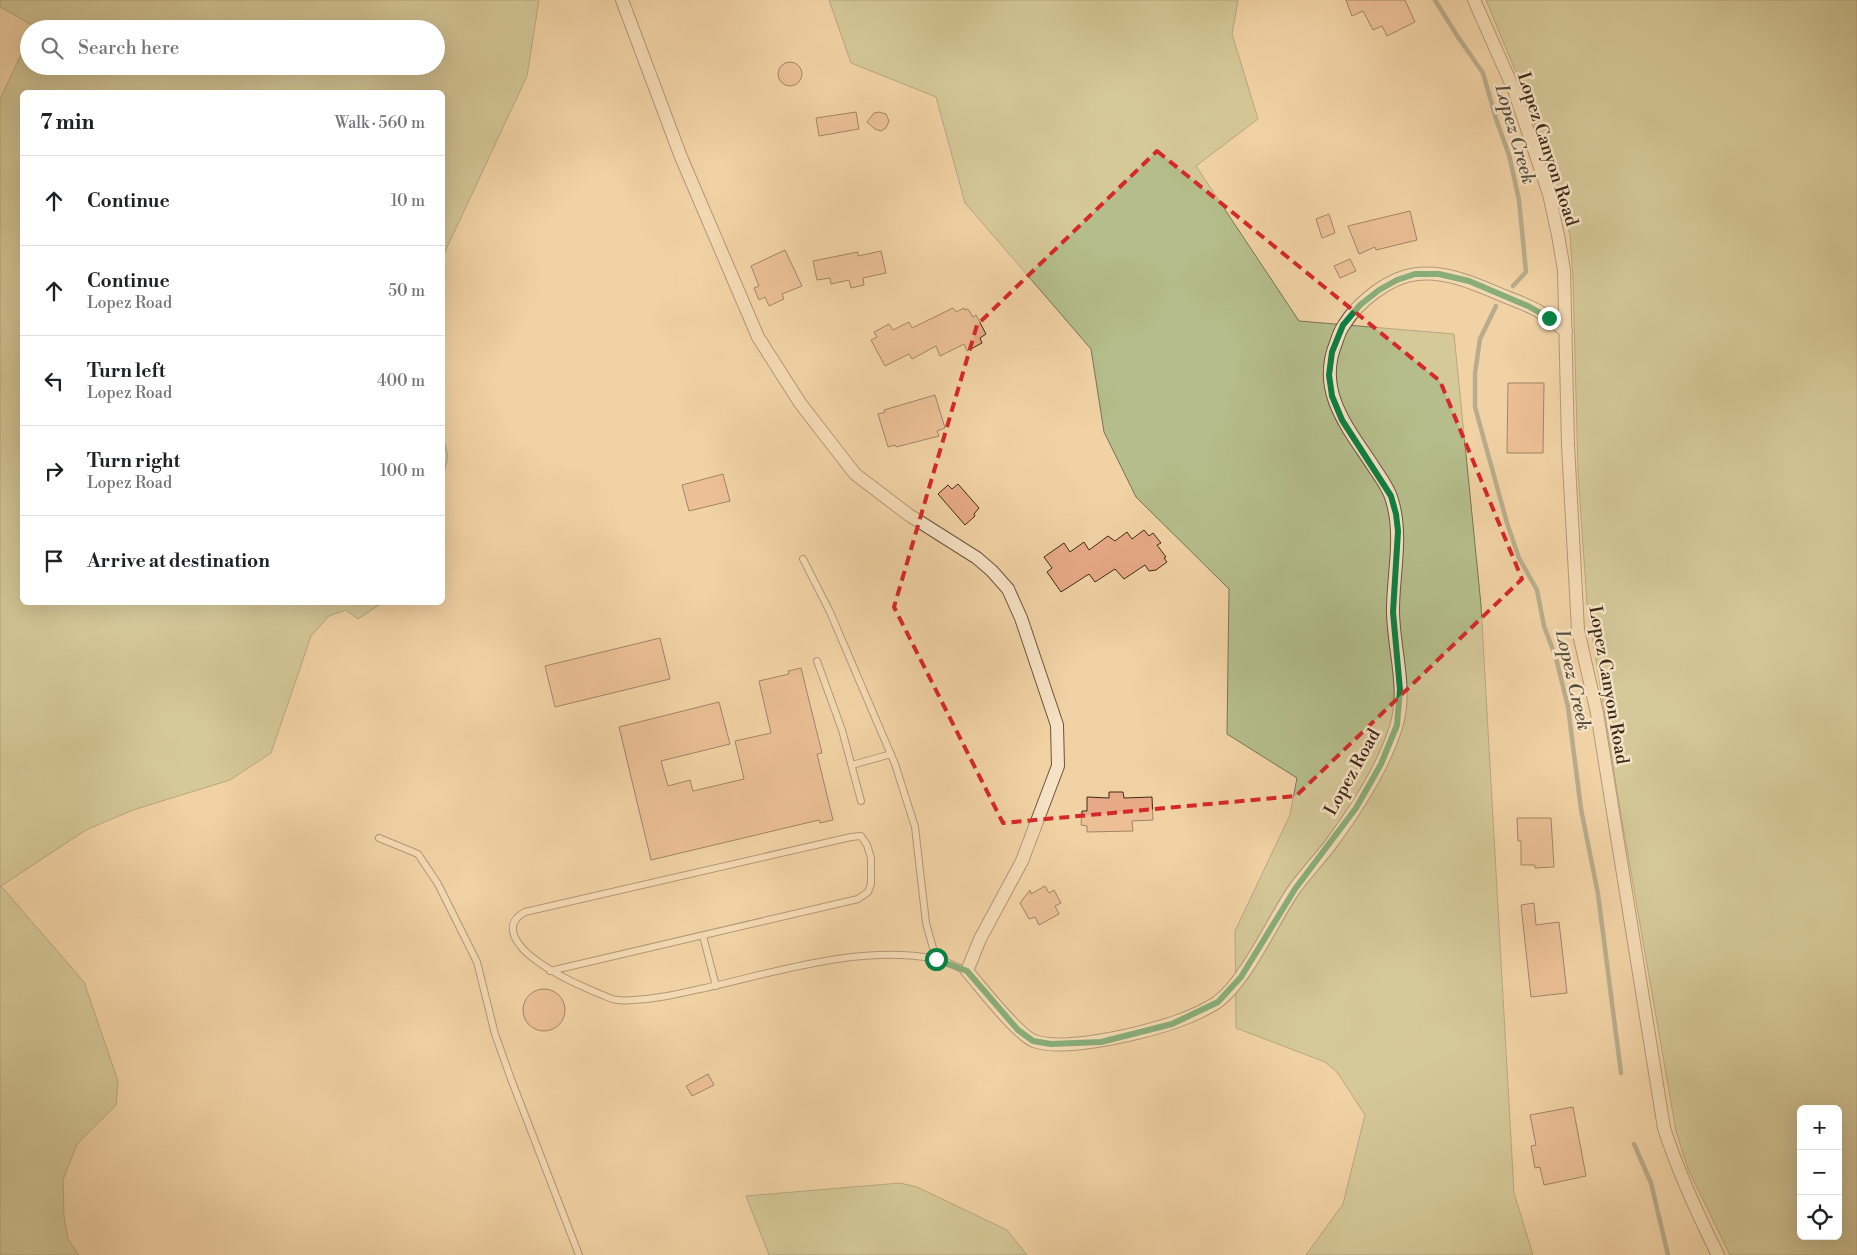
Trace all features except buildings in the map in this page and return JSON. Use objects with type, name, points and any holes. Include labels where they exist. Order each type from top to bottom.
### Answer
[{"type":"street","points":[[622,0],[680,157],[758,337],[800,404],[855,474],[909,515],[977,558],[992,571],[1008,589],[1021,618],[1058,725],[1058,766],[1022,861],[984,932],[967,971]]},
{"type":"street","name":"Lopez Canyon Road","points":[[1474,0],[1514,90],[1549,194],[1558,235],[1564,270],[1568,445],[1578,630],[1597,713],[1664,1128],[1690,1198],[1718,1255]]},
{"type":"street","name":"Lopez Road","points":[[967,971],[1018,1030],[1033,1041],[1051,1044],[1101,1042],[1172,1024],[1218,1002],[1241,977],[1295,889],[1356,808],[1381,764],[1397,725],[1400,690],[1393,612],[1398,531],[1396,514],[1391,496],[1342,420],[1332,396],[1329,375],[1332,352],[1343,325],[1360,305],[1379,290],[1397,280],[1415,274],[1439,274],[1469,281],[1528,306],[1566,331]]},
{"type":"lane","points":[[803,559],[830,612],[891,754],[915,827],[926,923],[936,959]]},
{"type":"lane","points":[[817,661],[842,730],[862,801]]},
{"type":"lane","points":[[852,765],[891,754]]},
{"type":"lane","points":[[550,971],[858,900],[868,892],[871,884],[871,858],[867,845],[861,836],[851,836],[525,912],[516,917],[513,924],[513,932],[517,942],[531,957],[550,971],[582,987],[618,1000],[660,998],[828,960],[845,958],[896,955],[936,959],[967,971]]},
{"type":"lane","points":[[378,838],[418,854],[438,884],[477,962],[495,1034],[504,1061],[579,1255]]},
{"type":"lane","points":[[703,936],[716,986]]},
{"type":"highlighted area","points":[[1157,151],[1440,381],[1522,579],[1296,796],[1003,823],[894,607],[977,325]]},
{"type":"green space","points":[[0,0],[539,0],[527,76],[445,252],[445,90],[20,90],[20,605],[379,605],[358,619],[346,610],[329,616],[311,636],[271,753],[230,780],[133,810],[86,830],[1,886],[84,982],[118,1081],[116,1105],[77,1144],[63,1180],[64,1216],[68,1239],[79,1255],[0,1255],[0,99],[20,57],[20,75],[445,75],[445,20],[23,20],[0,7]]},
{"type":"green space","points":[[829,0],[1238,0],[1232,34],[1258,119],[1196,166],[1299,321],[1454,334],[1481,605],[1514,1193],[1533,1255],[1306,1255],[1343,1204],[1365,1115],[1337,1072],[1325,1062],[1236,1028],[1235,931],[1290,815],[1297,778],[1227,734],[1229,589],[1136,497],[1104,432],[1091,349],[965,203],[936,97],[851,63]]},
{"type":"green space","points":[[1486,0],[1857,0],[1857,1255],[1730,1255],[1688,1169],[1676,1131],[1620,809],[1587,603],[1578,472],[1573,279],[1570,235],[1550,169],[1518,77]]},
{"type":"green space","points":[[445,444],[448,456],[445,469]]},
{"type":"green space","points":[[900,1183],[917,1187],[1007,1230],[1027,1255],[769,1255],[746,1196]]},
{"type":"waterway","name":"Lopez Creek","points":[[1435,0],[1483,73],[1496,119],[1509,155],[1519,200],[1526,272],[1513,286]]},
{"type":"waterway","name":"Lopez Creek","points":[[1496,306],[1480,339],[1475,373],[1475,407],[1507,523],[1519,558],[1537,590],[1544,626],[1556,658],[1568,707],[1581,809],[1598,894],[1621,1073]]},
{"type":"waterway","name":"Lopez Creek","points":[[1634,1144],[1651,1183],[1668,1255]]},
{"type":"route","points":[[936,959],[967,971],[1018,1030],[1033,1041],[1051,1044],[1101,1042],[1172,1024],[1218,1002],[1241,977],[1295,889],[1356,808],[1381,764],[1397,725],[1400,690],[1393,612],[1398,531],[1396,514],[1391,496],[1342,420],[1332,396],[1329,375],[1332,352],[1343,325],[1360,305],[1379,290],[1397,280],[1415,274],[1439,274],[1469,281],[1528,306],[1549,318]]}]
